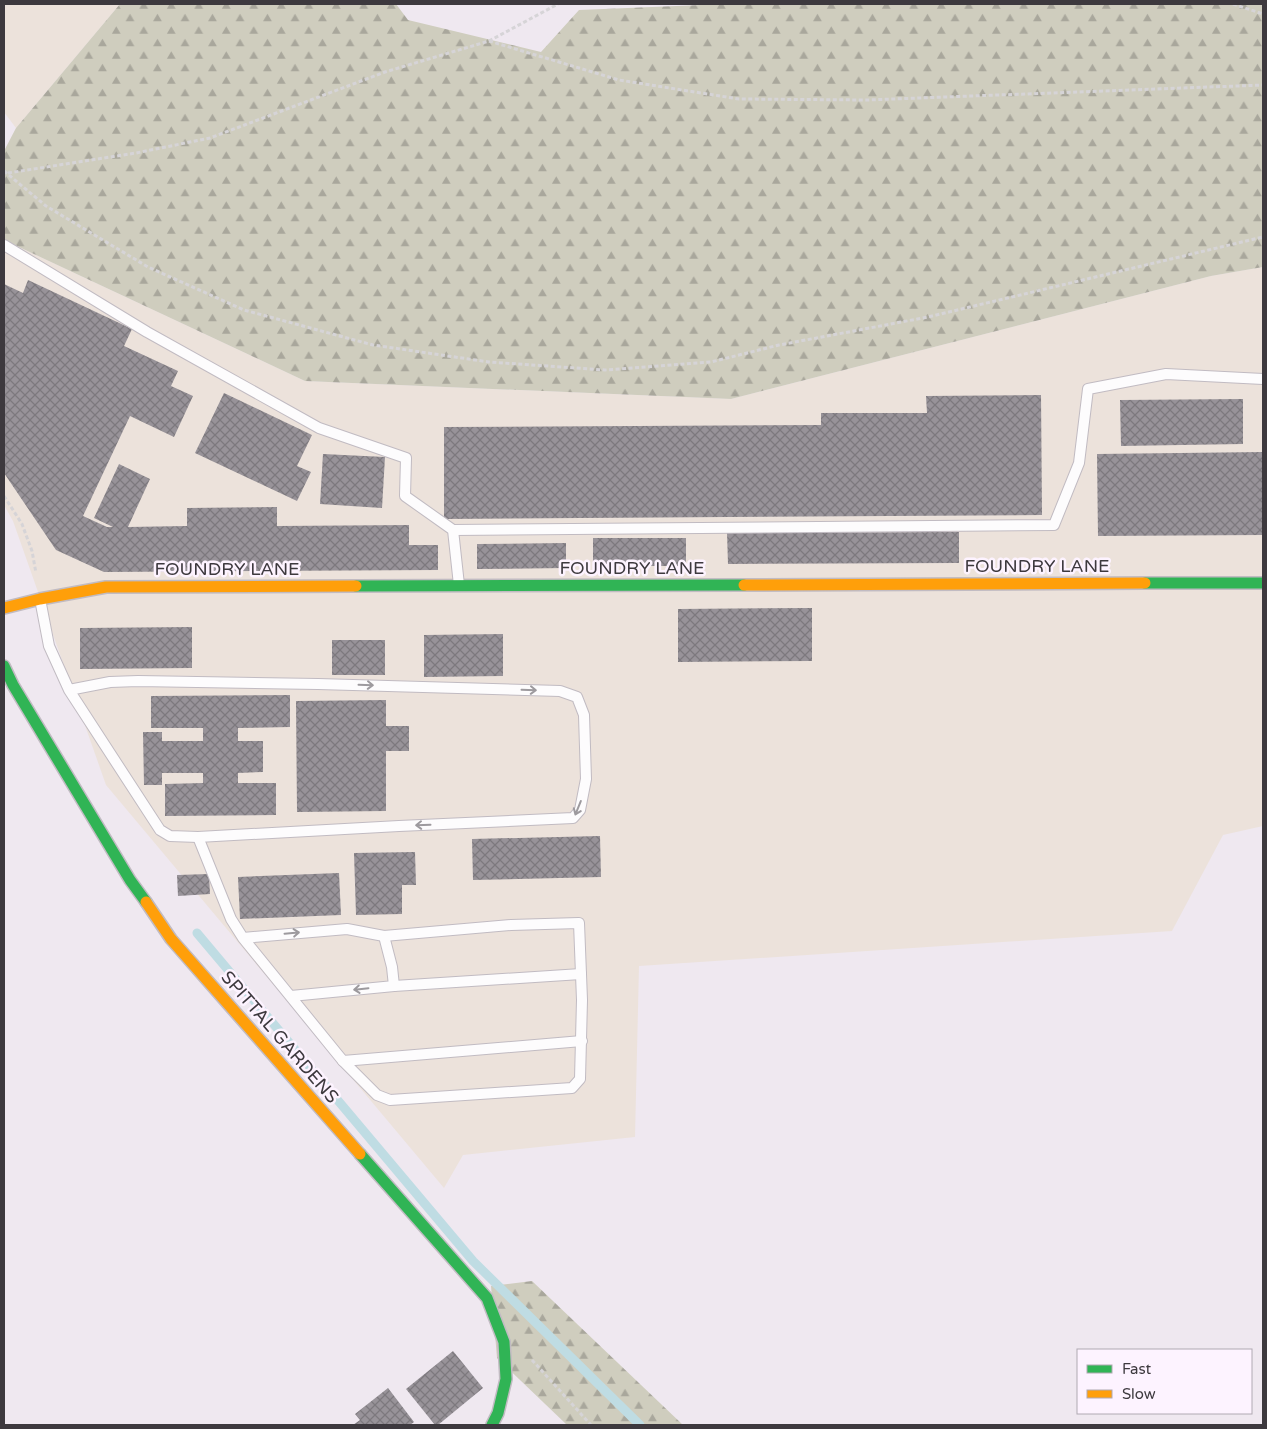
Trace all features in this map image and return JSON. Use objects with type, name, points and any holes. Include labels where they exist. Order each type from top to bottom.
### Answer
[{"type":"street","name":"FOUNDRY LANE","points":[[4,608],[40,599],[106,587],[1263,583]]},
{"type":"street","name":"SPITTAL GARDENS","points":[[4,666],[13,685],[130,880],[171,939],[487,1298],[504,1342],[506,1379],[498,1413],[492,1425]]},
{"type":"lane","points":[[4,245],[147,332],[319,428],[406,458],[405,496],[453,530],[1054,525],[1080,464],[1088,389],[1166,374],[1263,379]]},
{"type":"lane","points":[[453,530],[459,586]]},
{"type":"lane","points":[[40,599],[49,646],[69,690],[160,830],[170,836],[198,837],[573,818],[580,810],[586,778],[584,715],[576,697],[560,691],[138,681],[110,682],[69,690]]},
{"type":"lane","points":[[198,837],[231,919],[243,938],[343,1061],[377,1095],[390,1100],[572,1088],[580,1079],[582,1000],[578,923],[384,936],[347,928],[243,938]]},
{"type":"lane","points":[[384,936],[392,967],[394,986]]},
{"type":"lane","points":[[290,996],[394,986],[581,974]]},
{"type":"lane","points":[[343,1061],[582,1041]]},
{"type":"path","points":[[6,172],[136,153],[210,138],[385,72],[489,41],[558,4]]},
{"type":"path","points":[[1233,4],[1263,14]]},
{"type":"path","points":[[489,41],[619,80],[739,98],[866,100],[1263,85]]},
{"type":"path","points":[[6,172],[46,206],[148,267],[244,310],[373,345],[489,362],[605,370],[711,362],[778,345],[928,317],[1263,237]]},
{"type":"path","points":[[4,496],[22,524],[32,551],[40,599]]},
{"type":"path","points":[[531,1359],[591,1425]]},
{"type":"shaded area","points":[[4,4],[120,4],[16,128],[4,112]]},
{"type":"shaded area","points":[[4,240],[305,381],[731,399],[1211,276],[1263,267],[1263,826],[1223,835],[1172,931],[639,966],[635,1137],[463,1155],[444,1188],[106,785],[13,521],[4,505]]},
{"type":"green space","points":[[120,4],[396,4],[408,20],[541,52],[579,10],[725,4],[1263,4],[1263,267],[1211,276],[731,399],[305,381],[4,240],[4,151],[16,128]]},
{"type":"green space","points":[[532,1281],[683,1425],[567,1425],[497,1358],[491,1286]]},
{"type":"building","points":[[28,280],[132,329],[124,346],[178,371],[171,386],[193,396],[174,437],[130,416],[83,516],[107,527],[113,527],[94,518],[119,464],[150,479],[128,527],[187,526],[187,508],[277,507],[277,526],[409,525],[409,545],[438,545],[438,570],[104,572],[56,550],[4,473],[4,284],[23,293]]},
{"type":"building","points":[[224,393],[312,435],[297,466],[311,472],[297,501],[195,453]]},
{"type":"building","points":[[1041,395],[1042,515],[444,519],[444,427],[821,425],[821,413],[927,413],[926,396]]},
{"type":"building","points":[[1243,399],[1243,444],[1121,446],[1120,400]]},
{"type":"building","points":[[1263,452],[1263,535],[1098,536],[1097,454]]},
{"type":"building","points":[[323,454],[385,457],[382,508],[320,504]]},
{"type":"building","points":[[959,532],[959,563],[728,564],[727,533]]},
{"type":"building","points":[[593,538],[686,538],[686,566],[593,566]]},
{"type":"building","points":[[566,543],[566,568],[477,569],[477,544]]},
{"type":"building","points":[[812,608],[812,661],[678,662],[678,609]]},
{"type":"building","points":[[192,627],[192,668],[80,669],[80,628]]},
{"type":"building","points":[[503,634],[503,676],[424,677],[424,635]]},
{"type":"building","points":[[332,640],[385,640],[385,675],[332,675]]},
{"type":"building","points":[[290,695],[290,727],[238,728],[238,741],[263,741],[263,772],[238,773],[238,783],[276,783],[276,815],[165,816],[165,784],[203,783],[203,773],[162,773],[162,785],[144,785],[143,732],[162,732],[162,741],[203,741],[203,728],[151,728],[151,696]]},
{"type":"building","points":[[386,700],[386,726],[409,726],[409,751],[386,751],[386,811],[297,812],[296,701]]},
{"type":"building","points":[[600,836],[601,877],[473,880],[472,839]]},
{"type":"building","points":[[415,852],[416,885],[402,885],[402,914],[356,915],[354,853]]},
{"type":"building","points":[[339,873],[341,915],[240,919],[238,877]]},
{"type":"building","points":[[209,874],[210,894],[178,896],[177,875]]},
{"type":"building","points":[[453,1351],[483,1388],[438,1425],[435,1425],[406,1389]]},
{"type":"building","points":[[388,1388],[414,1422],[410,1425],[353,1425],[360,1420],[355,1414]]},
{"type":"waterway","points":[[197,933],[473,1261],[640,1425]]},
{"type":"traffic: fast","points":[[1145,583],[1263,583]]},
{"type":"traffic: fast","points":[[356,586],[744,585]]},
{"type":"traffic: fast","points":[[4,666],[13,685],[130,880],[146,902]]},
{"type":"traffic: fast","points":[[360,1154],[487,1298],[504,1342],[506,1379],[498,1413],[492,1425]]},
{"type":"traffic: slow","points":[[744,585],[1145,583]]},
{"type":"traffic: slow","points":[[4,608],[40,599],[106,587],[356,586]]},
{"type":"traffic: slow","points":[[146,902],[171,939],[360,1154]]}]
